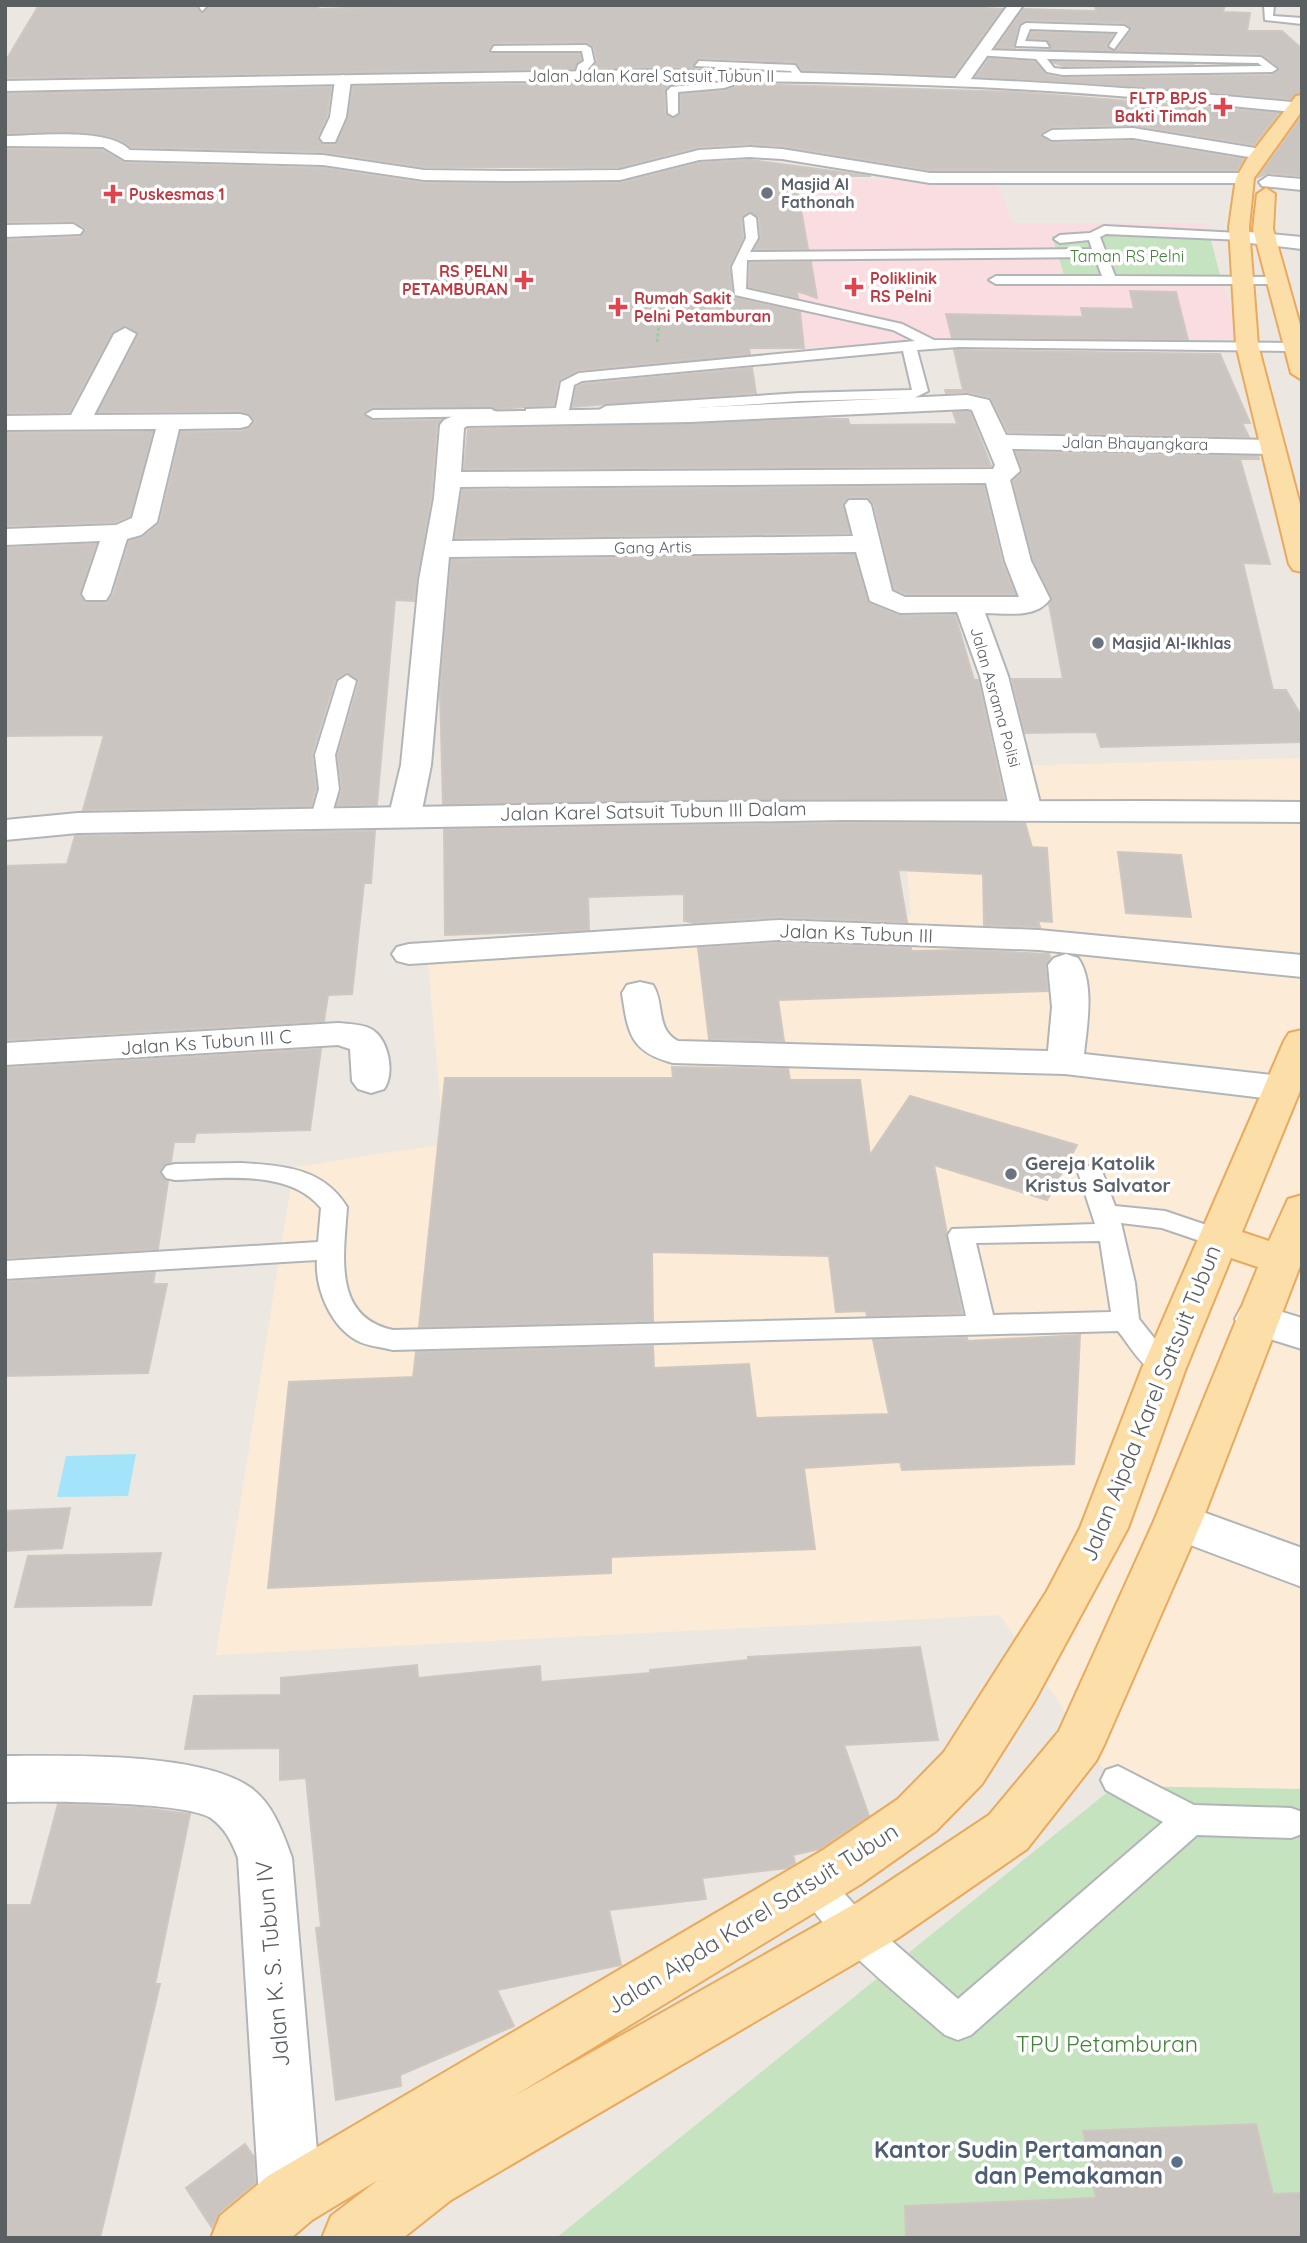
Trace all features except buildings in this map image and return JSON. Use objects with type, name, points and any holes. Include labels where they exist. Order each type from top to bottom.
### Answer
[{"type":"main road","points":[[1300,105],[1245,178],[1239,237],[1247,345],[1302,564]]},
{"type":"main road","points":[[1279,162],[1268,181],[1263,229],[1275,281],[1296,338],[1302,373]]},
{"type":"main road","name":"Jalan Aipda Karel Satsuit Tubun","points":[[242,2238],[289,2197],[814,1884],[916,1815],[963,1768],[1016,1687],[1104,1528],[1164,1368],[1302,1041]]},
{"type":"main road","points":[[353,2238],[429,2178],[856,1932],[1008,1832],[1078,1745],[1178,1521],[1279,1327],[1302,1208]]},
{"type":"main road","points":[[1218,1238],[1292,1264]]},
{"type":"street","points":[[962,80],[1016,5]]},
{"type":"street","name":"Jalan Jalan Karel Satsuit Tubun II","points":[[5,86],[580,75],[696,70],[753,75],[962,80],[1300,105]]},
{"type":"street","points":[[330,138],[338,117],[343,80]]},
{"type":"street","points":[[1052,135],[1133,133],[1261,154]]},
{"type":"street","points":[[5,141],[103,142],[114,144],[124,155],[334,161],[435,176],[620,174],[699,155],[750,152],[782,154],[930,178],[1245,178]]},
{"type":"street","points":[[1268,181],[1302,185]]},
{"type":"street","points":[[5,231],[73,230]]},
{"type":"street","points":[[1239,237],[1302,243]]},
{"type":"street","points":[[79,422],[125,334]]},
{"type":"street","points":[[405,815],[416,765],[432,580],[439,549],[452,425],[462,419],[690,415],[967,402],[981,405],[1009,471],[999,476],[447,480]]},
{"type":"street","points":[[5,423],[240,421]]},
{"type":"street","points":[[5,537],[116,533],[132,530],[144,522],[169,423]]},
{"type":"street","name":"Jalan Bhayangkara","points":[[997,443],[1183,443],[1273,447]]},
{"type":"street","points":[[968,604],[1023,605],[1036,599],[1018,561],[999,476]]},
{"type":"street","name":"Jalan Asrama Polisi","points":[[858,505],[880,595],[900,605],[968,604],[994,676],[1025,807]]},
{"type":"street","points":[[96,594],[116,533]]},
{"type":"street","name":"Gang Artis","points":[[439,549],[867,544]]},
{"type":"street","name":"Jalan Karel Satsuit Tubun III Dalam","points":[[5,830],[78,823],[405,815],[1025,807],[1302,812]]},
{"type":"street","name":"Jalan Ks Tubun III","points":[[410,954],[779,930],[1039,940],[1302,966]]},
{"type":"street","points":[[1065,1063],[1070,1007],[1066,965]]},
{"type":"street","points":[[640,993],[648,1037],[657,1047],[673,1052],[1065,1063],[1280,1088]]},
{"type":"street","name":"Jalan Ks Tubun III C","points":[[5,1054],[338,1034],[359,1037],[368,1047],[370,1081]]},
{"type":"street","points":[[1178,1521],[1302,1568]]},
{"type":"street","name":"Jalan K. S. Tubun IV","points":[[5,1779],[188,1787],[227,1800],[253,1825],[265,1858],[289,2197]]},
{"type":"lane","points":[[1269,5],[1268,18],[1302,21]]},
{"type":"lane","points":[[1001,25],[1124,29],[1114,46],[1113,58]]},
{"type":"lane","points":[[1019,44],[1026,26]]},
{"type":"lane","points":[[984,49],[1019,44],[1114,46]]},
{"type":"lane","points":[[494,49],[586,48],[589,62],[583,65],[580,75]]},
{"type":"lane","points":[[984,49],[1040,56],[1261,60],[1272,69],[1063,72],[1051,70],[1040,56]]},
{"type":"lane","points":[[703,50],[696,70],[795,68],[798,76]]},
{"type":"lane","points":[[673,113],[672,91],[675,89],[724,85],[753,75]]},
{"type":"lane","points":[[750,218],[752,238],[738,267],[740,292],[897,327],[931,344]]},
{"type":"lane","points":[[1012,240],[1093,236],[1104,230],[1239,237]]},
{"type":"lane","points":[[1093,236],[1113,276]]},
{"type":"lane","points":[[807,256],[805,247],[825,240]]},
{"type":"lane","points":[[741,256],[1100,253]]},
{"type":"lane","points":[[864,256],[860,263],[876,267],[1275,281]]},
{"type":"lane","points":[[996,280],[1113,276]]},
{"type":"lane","points":[[563,412],[563,395],[568,382],[592,375],[658,367],[931,344],[1247,345],[1296,338]]},
{"type":"lane","points":[[373,414],[563,412],[800,397],[915,394],[921,391],[909,346]]},
{"type":"lane","points":[[321,817],[329,789],[325,755],[347,681]]},
{"type":"lane","points":[[175,1172],[222,1171],[305,1180],[325,1195],[334,1207],[329,1274],[345,1316],[366,1334],[393,1340],[1125,1321]]},
{"type":"lane","points":[[1091,1172],[1108,1222],[1125,1288],[1125,1321],[1164,1368]]},
{"type":"lane","points":[[982,1326],[961,1235],[1108,1222],[1165,1220],[1218,1238]]},
{"type":"lane","points":[[5,1270],[331,1250]]},
{"type":"lane","points":[[1118,1780],[1190,1820],[1291,1823]]},
{"type":"lane","points":[[814,1884],[856,1932],[958,2024],[1190,1820]]},
{"type":"path","points":[[658,367],[657,330],[667,317],[666,301]]},
{"type":"shaded area","name":"Rumah Sakit Pelni Petamburan","points":[[423,178],[995,180],[1013,223],[1207,223],[1220,275],[1242,340],[940,340],[697,354],[573,374],[558,384],[558,403],[256,407],[251,418],[5,419],[5,235],[91,235],[419,195]]},
{"type":"shaded area","points":[[1302,758],[1302,1789],[1115,1786],[1000,1615],[216,1655],[294,1167],[444,1144],[426,940],[911,915],[898,769]]},
{"type":"green space","name":"Taman RS Pelni","points":[[1185,234],[1210,237],[1220,275],[1065,278],[1052,236]]},
{"type":"green space","name":"TPU Petamburan","points":[[1115,1786],[1302,1789],[1302,2238],[556,2238]]},
{"type":"water","points":[[136,1454],[128,1496],[57,1497],[66,1456]]},
{"type":"place","name":"FLTP BPJS Bakti Timah","points":[[1223,107]]},
{"type":"place","name":"Masjid Al Fathonah","points":[[767,193]]},
{"type":"place","name":"Puskesmas 1","points":[[113,194]]},
{"type":"place","name":"RS PELNI PETAMBURAN","points":[[524,280]]},
{"type":"place","name":"Poliklinik RS Pelni","points":[[854,287]]},
{"type":"place","name":"Rumah Sakit Pelni Petamburan","points":[[618,307]]},
{"type":"place","name":"Masjid Al-Ikhlas","points":[[1098,643]]},
{"type":"place","name":"Gereja Katolik Kristus Salvator","points":[[1011,1174]]},
{"type":"place","name":"Kantor Sudin Pertamanan dan Pemakaman","points":[[1177,2162]]}]
